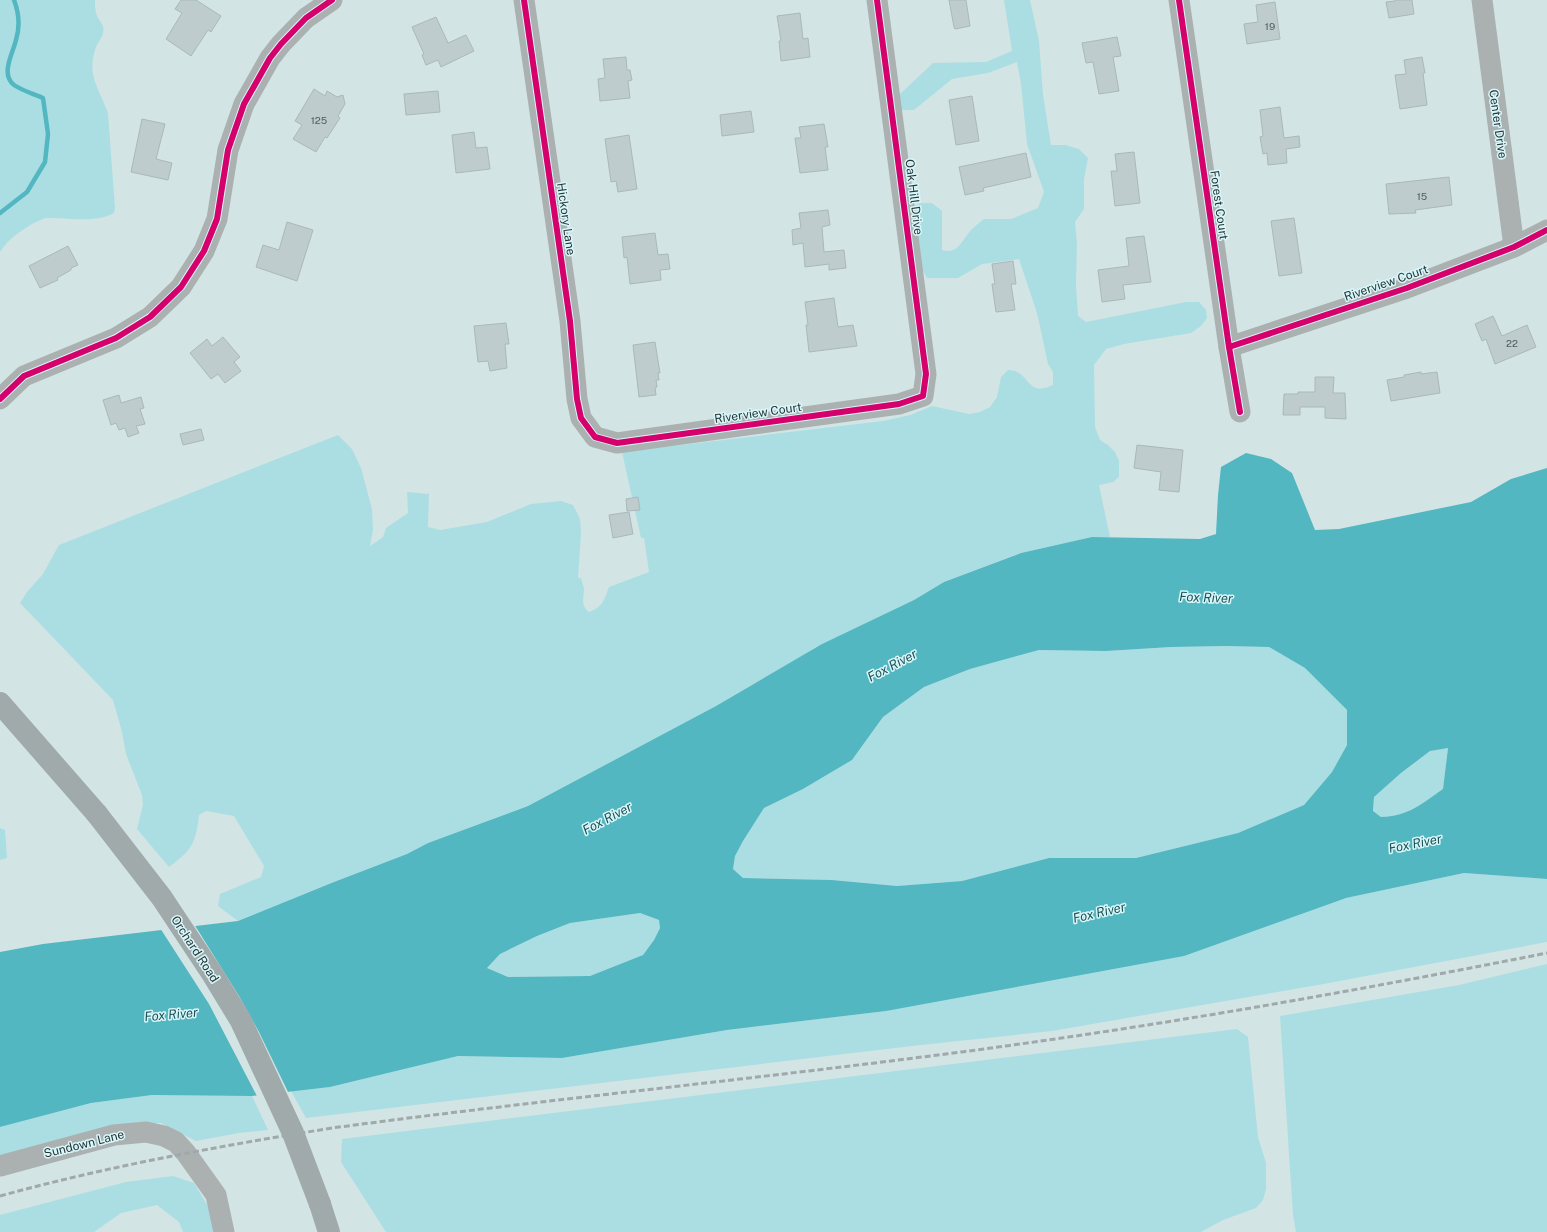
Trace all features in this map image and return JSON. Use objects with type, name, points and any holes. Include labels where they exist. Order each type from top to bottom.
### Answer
[{"type":"main road","name":"Orchard Road","points":[[0,703],[97,814],[162,898],[213,975],[241,1021],[293,1133],[329,1232]]},
{"type":"street","points":[[0,399],[24,376],[116,338],[150,317],[181,287],[204,251],[216,218],[228,150],[244,104],[270,58],[280,44],[306,18],[332,0]]},
{"type":"street","name":"Hickory Lane","points":[[524,0],[570,321],[581,418],[595,437]]},
{"type":"street","name":"Oak Hill Drive","points":[[877,0],[926,374],[923,396]]},
{"type":"street","name":"Forest Court","points":[[1179,0],[1228,347],[1240,412]]},
{"type":"street","name":"Center Drive","points":[[1482,0],[1514,247]]},
{"type":"street","name":"Riverview Court","points":[[1228,347],[1407,288],[1514,247],[1547,230]]},
{"type":"street","name":"Riverview Court","points":[[595,437],[617,443],[899,404],[923,396]]},
{"type":"street","name":"Sundown Lane","points":[[0,1166],[114,1135],[132,1132],[146,1132],[164,1136],[176,1142],[186,1153],[216,1195],[224,1232]]},
{"type":"shaded area","points":[[0,0],[95,0],[96,14],[103,26],[103,30],[102,37],[96,47],[92,66],[95,81],[108,113],[115,208],[114,213],[98,218],[43,219],[17,234],[0,252]]},
{"type":"shaded area","points":[[1004,0],[1030,0],[1039,41],[1043,95],[1051,145],[1065,145],[1079,149],[1088,158],[1084,180],[1084,209],[1075,222],[1077,244],[1076,285],[1078,316],[1086,322],[1186,302],[1199,302],[1206,310],[1207,318],[1201,326],[1191,333],[1124,344],[1106,349],[1094,365],[1095,427],[1100,440],[1115,452],[1119,461],[1119,477],[1113,482],[1099,485],[1110,537],[1092,537],[1021,553],[944,582],[914,600],[822,644],[716,706],[528,806],[428,843],[407,854],[238,921],[218,906],[220,894],[261,877],[264,866],[234,816],[206,811],[199,815],[192,845],[183,856],[169,867],[137,829],[143,805],[142,795],[126,754],[122,732],[113,700],[20,603],[27,592],[43,574],[59,545],[338,435],[352,449],[361,468],[372,509],[373,530],[370,546],[383,537],[386,528],[408,513],[407,492],[429,494],[428,527],[440,530],[487,522],[531,504],[561,501],[573,505],[580,519],[581,533],[578,578],[581,578],[584,588],[583,604],[589,612],[600,605],[609,587],[649,572],[644,538],[641,538],[622,452],[883,421],[910,415],[932,406],[969,414],[980,412],[990,407],[997,397],[1001,377],[1008,370],[1021,374],[1037,388],[1044,388],[1053,385],[1053,372],[1048,364],[1037,313],[1019,259],[982,264],[958,278],[927,278],[920,265],[914,206],[921,203],[932,203],[942,211],[942,250],[947,251],[956,249],[971,230],[984,219],[1011,219],[1038,208],[1044,192],[1027,144],[1021,84],[1017,62],[988,73],[952,79],[914,110],[903,110],[898,106],[900,94],[933,63],[986,62],[1012,51]]},
{"type":"shaded area","points":[[1171,647],[1269,647],[1305,668],[1347,710],[1347,745],[1332,772],[1304,805],[1238,833],[1136,858],[1049,858],[962,881],[897,886],[832,880],[743,878],[733,869],[735,856],[764,808],[803,789],[852,760],[883,717],[924,687],[970,669],[1039,650],[1106,651]]},
{"type":"shaded area","points":[[1448,747],[1443,789],[1414,808],[1399,815],[1381,817],[1373,811],[1374,797],[1401,773],[1430,751]]},
{"type":"shaded area","points":[[0,828],[5,830],[7,858],[0,860]]},
{"type":"shaded area","points":[[1464,873],[1547,879],[1547,942],[1318,985],[1052,1031],[921,1045],[306,1118],[291,1091],[330,1087],[458,1056],[562,1058],[727,1030],[886,1011],[1346,898]]},
{"type":"shaded area","points":[[640,913],[659,920],[660,928],[654,940],[643,955],[590,976],[508,977],[487,968],[500,954],[537,936],[570,923]]},
{"type":"shaded area","points":[[1547,964],[1547,1232],[1296,1232],[1293,1215],[1280,1016],[1459,985]]},
{"type":"shaded area","points":[[1237,1029],[1248,1037],[1258,1137],[1266,1163],[1266,1189],[1263,1200],[1256,1208],[1223,1220],[1201,1232],[386,1232],[341,1162],[342,1139]]},
{"type":"shaded area","points":[[152,1095],[252,1096],[268,1130],[239,1133],[196,1141],[161,1123],[127,1124],[0,1158],[0,1127],[91,1103]]},
{"type":"shaded area","points":[[173,1176],[194,1183],[215,1218],[217,1232],[183,1232],[179,1222],[157,1205],[121,1213],[94,1232],[0,1232],[0,1215],[126,1182]]},
{"type":"water","name":"Fox River","points":[[1246,453],[1271,459],[1292,473],[1315,530],[1339,529],[1471,502],[1511,479],[1547,468],[1547,879],[1464,873],[1346,898],[1184,956],[886,1011],[727,1030],[562,1058],[458,1056],[330,1087],[252,1096],[152,1095],[91,1103],[0,1127],[0,952],[43,944],[238,921],[407,854],[428,843],[528,806],[716,706],[822,644],[914,600],[944,582],[1021,553],[1092,537],[1200,539],[1216,534],[1221,467]],"holes":[[[1171,647],[1269,647],[1305,668],[1347,710],[1347,745],[1332,772],[1304,805],[1238,833],[1136,858],[1049,858],[962,881],[897,886],[832,880],[743,878],[733,869],[735,856],[764,808],[803,789],[852,760],[883,717],[924,687],[970,669],[1039,650],[1106,651]],[[1448,748],[1443,789],[1414,808],[1399,815],[1381,817],[1373,811],[1374,797],[1401,773],[1430,751]],[[640,913],[659,920],[660,928],[654,940],[643,955],[590,976],[508,977],[487,968],[500,954],[537,936],[570,923]]]},
{"type":"pier","points":[[194,924],[239,996],[259,1032],[289,1094],[258,1098],[209,1004],[160,928]]},
{"type":"building","points":[[181,0],[196,0],[221,16],[211,32],[208,30],[191,56],[166,39],[182,13],[175,9]]},
{"type":"building","points":[[949,0],[966,0],[970,26],[955,29]]},
{"type":"building","points":[[1395,0],[1412,0],[1414,14],[1389,18],[1386,2]]},
{"type":"building","points":[[1275,2],[1280,39],[1247,44],[1244,24],[1258,22],[1256,5]]},
{"type":"building","points":[[800,13],[803,39],[808,38],[810,57],[781,61],[779,41],[781,41],[777,16]]},
{"type":"building","points":[[436,17],[448,43],[466,35],[474,51],[441,67],[438,60],[426,65],[422,55],[424,54],[412,27]]},
{"type":"building","points":[[1117,37],[1121,56],[1113,57],[1119,91],[1099,94],[1093,62],[1086,63],[1082,43]]},
{"type":"building","points":[[626,57],[627,70],[630,70],[632,80],[628,81],[630,98],[600,101],[598,79],[605,78],[603,59]]},
{"type":"building","points":[[1422,57],[1425,73],[1423,73],[1427,105],[1400,109],[1395,75],[1406,74],[1404,60]]},
{"type":"building","points":[[314,89],[325,96],[327,91],[337,97],[343,95],[345,104],[338,116],[340,118],[327,138],[325,137],[316,152],[293,139],[302,125],[295,121]]},
{"type":"building","points":[[438,91],[440,112],[406,115],[404,94]]},
{"type":"building","points":[[972,96],[979,141],[956,145],[949,100]]},
{"type":"building","points":[[1280,107],[1284,138],[1299,136],[1300,147],[1286,149],[1287,163],[1268,165],[1267,153],[1263,154],[1260,137],[1263,136],[1260,110]]},
{"type":"building","points":[[751,111],[754,132],[722,136],[720,115]]},
{"type":"building","points":[[142,119],[165,124],[156,159],[172,163],[168,180],[131,172]]},
{"type":"building","points":[[824,124],[828,147],[825,147],[828,170],[800,173],[795,138],[801,138],[799,127]]},
{"type":"building","points":[[474,132],[476,148],[487,147],[490,169],[456,173],[452,135]]},
{"type":"building","points":[[629,135],[637,189],[618,192],[616,181],[611,182],[605,139]]},
{"type":"building","points":[[1134,152],[1140,203],[1115,206],[1111,171],[1117,171],[1115,154]]},
{"type":"building","points":[[1026,153],[1031,177],[983,188],[984,191],[965,195],[959,167]]},
{"type":"building","points":[[1449,177],[1452,205],[1415,210],[1416,213],[1389,214],[1386,184]]},
{"type":"building","points":[[828,210],[830,225],[822,227],[824,252],[844,250],[846,268],[829,270],[829,264],[805,267],[803,243],[793,245],[792,230],[801,228],[799,213]]},
{"type":"building","points":[[1294,218],[1302,273],[1279,276],[1271,221]]},
{"type":"building","points":[[287,222],[313,230],[297,281],[256,267],[263,245],[279,250]]},
{"type":"building","points":[[655,233],[658,255],[668,254],[670,269],[660,270],[661,280],[630,284],[627,257],[624,258],[622,237]]},
{"type":"building","points":[[1144,236],[1151,282],[1123,285],[1125,299],[1102,302],[1098,270],[1129,266],[1126,238]]},
{"type":"building","points":[[68,246],[78,265],[57,278],[58,280],[40,288],[29,266]]},
{"type":"building","points":[[1013,261],[1016,284],[1011,284],[1015,310],[996,312],[992,284],[995,284],[992,264]]},
{"type":"building","points":[[834,298],[838,327],[853,325],[857,346],[809,352],[805,302]]},
{"type":"building","points":[[1493,316],[1502,336],[1527,325],[1536,347],[1495,364],[1486,339],[1482,341],[1475,324]]},
{"type":"building","points":[[506,323],[509,344],[505,344],[507,368],[490,371],[488,361],[478,362],[474,326]]},
{"type":"building","points":[[223,337],[240,357],[234,362],[241,371],[225,383],[218,374],[211,379],[190,353],[207,339],[212,346]]},
{"type":"building","points":[[655,342],[660,373],[658,373],[659,380],[656,380],[656,395],[639,397],[633,345]]},
{"type":"building","points":[[1421,372],[1421,374],[1437,372],[1440,393],[1391,401],[1387,380]]},
{"type":"building","points":[[1315,377],[1334,377],[1333,393],[1345,393],[1346,419],[1325,418],[1325,407],[1300,407],[1300,415],[1283,415],[1284,394],[1315,392]]},
{"type":"building","points":[[119,395],[121,403],[141,397],[144,408],[140,409],[145,424],[136,426],[139,433],[128,437],[125,428],[119,430],[116,423],[111,425],[103,400]]},
{"type":"building","points":[[201,429],[204,440],[183,445],[180,434]]},
{"type":"building","points":[[1137,445],[1183,450],[1179,492],[1159,490],[1161,472],[1134,468]]},
{"type":"building","points":[[638,497],[640,510],[627,511],[626,499]]},
{"type":"building","points":[[629,512],[633,534],[613,538],[609,515]]},
{"type":"waterway","points":[[0,213],[27,192],[45,162],[48,134],[43,98],[14,85],[8,75],[9,63],[18,30],[18,15],[14,0]]},
{"type":"railway","points":[[0,1196],[123,1166],[248,1142],[332,1128],[938,1055],[1091,1034],[1243,1009],[1547,953]]},
{"type":"cycle path","points":[[0,399],[24,376],[116,338],[150,317],[181,287],[204,251],[217,219],[228,150],[244,104],[270,58],[281,44],[306,18],[332,0]]},
{"type":"cycle path","points":[[524,0],[570,321],[577,399],[581,418],[595,437],[617,443],[899,404],[923,396],[926,374],[877,0]]},
{"type":"cycle path","points":[[1179,0],[1229,347],[1240,412]]},
{"type":"cycle path","points":[[1229,347],[1407,288],[1514,247],[1547,230]]}]
